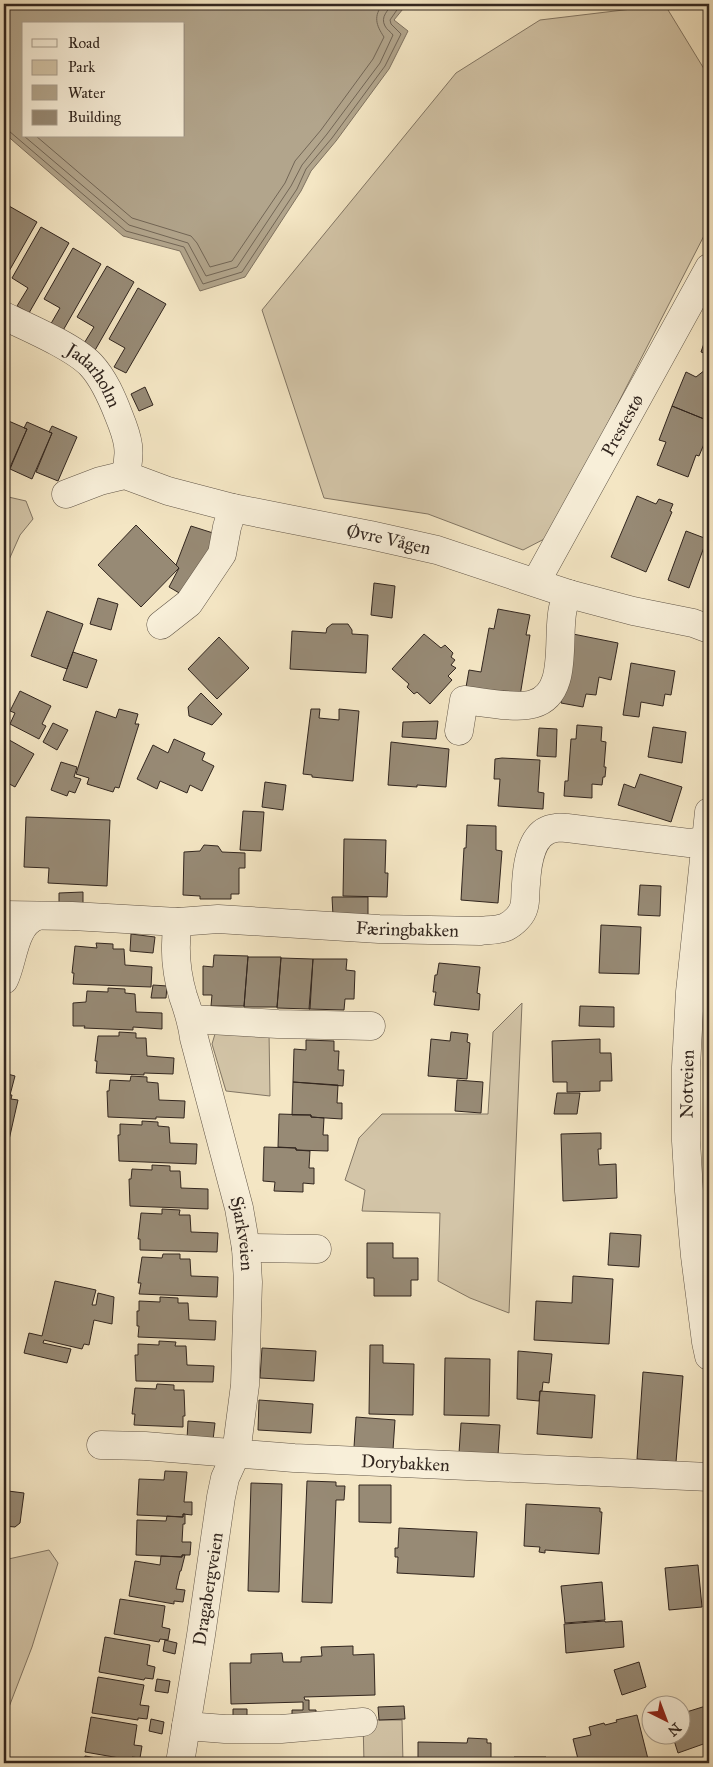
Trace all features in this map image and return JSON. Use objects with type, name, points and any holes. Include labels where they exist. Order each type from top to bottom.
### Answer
[{"type":"street","name":"Prestestø","points":[[536,582],[709,268]]},
{"type":"street","name":"Jadarholm","points":[[4,316],[74,353],[89,363],[100,375],[126,434],[130,454],[125,476]]},
{"type":"street","name":"Øvre Vågen","points":[[66,494],[100,481],[125,476],[233,508],[436,550],[569,594],[633,611],[693,623],[709,629]]},
{"type":"street","points":[[161,625],[189,603],[222,554],[233,508]]},
{"type":"street","points":[[459,731],[464,700],[516,706],[533,705],[546,698],[556,683],[563,607],[569,594]]},
{"type":"street","name":"Notveien","points":[[709,812],[689,1016],[686,1107],[692,1222],[709,1356]]},
{"type":"street","name":"Færingbakken","points":[[4,915],[72,916],[178,922],[218,919],[380,928],[480,931],[506,927],[522,913],[525,906],[529,860],[534,844],[548,830],[567,828],[689,843],[706,841]]},
{"type":"street","points":[[4,980],[10,968],[16,942],[22,928],[29,919],[37,916]]},
{"type":"street","name":"Sjarkveien","points":[[178,922],[175,940],[182,994],[192,1020],[194,1038],[239,1208],[246,1248],[248,1282],[245,1385],[236,1454]]},
{"type":"street","points":[[192,1020],[371,1026]]},
{"type":"street","points":[[246,1248],[317,1249]]},
{"type":"street","name":"Dorybakken","points":[[101,1445],[145,1446],[236,1454],[709,1477]]},
{"type":"street","name":"Dragabergveien","points":[[180,1763],[221,1497],[225,1478],[236,1454]]},
{"type":"street","points":[[186,1726],[225,1729],[281,1729],[363,1722]]},
{"type":"green space","points":[[665,5],[709,77],[709,226],[550,536],[523,550],[428,514],[324,498],[262,310],[456,73],[540,20]]},
{"type":"green space","points":[[4,496],[26,501],[33,519],[20,535],[4,571]]},
{"type":"green space","points":[[522,1003],[509,1313],[470,1298],[438,1281],[440,1213],[362,1211],[365,1190],[345,1180],[359,1138],[382,1114],[488,1114],[493,1032]]},
{"type":"green space","points":[[224,1030],[269,1032],[270,1096],[226,1091],[212,1044],[215,1034]]},
{"type":"green space","points":[[49,1550],[58,1563],[32,1647],[4,1720],[4,1560]]},
{"type":"green space","points":[[363,1720],[402,1720],[403,1763],[364,1763]]},
{"type":"water","points":[[4,4],[407,4],[394,20],[408,31],[389,69],[336,141],[311,171],[301,191],[245,277],[200,291],[180,251],[123,236],[4,133]]},
{"type":"building","points":[[9,206],[37,222],[4,280],[4,216]]},
{"type":"building","points":[[41,227],[69,243],[29,313],[17,306],[28,288],[12,278]]},
{"type":"building","points":[[73,248],[101,264],[61,334],[49,327],[60,308],[44,299]]},
{"type":"building","points":[[107,266],[134,282],[94,352],[83,345],[94,327],[77,317]]},
{"type":"building","points":[[138,288],[166,304],[126,373],[114,367],[125,348],[109,339]]},
{"type":"building","points":[[709,333],[709,355],[701,352]]},
{"type":"building","points":[[705,370],[709,372],[709,421],[672,406],[686,372],[696,377]]},
{"type":"building","points":[[145,387],[153,405],[139,411],[131,394]]},
{"type":"building","points":[[672,406],[709,421],[709,432],[699,456],[696,455],[688,477],[657,465],[666,442],[659,440]]},
{"type":"building","points":[[4,419],[27,429],[7,474],[4,473]]},
{"type":"building","points":[[27,422],[52,433],[32,479],[10,469],[27,429],[24,428]]},
{"type":"building","points":[[52,426],[77,437],[58,481],[36,472],[52,433],[49,432]]},
{"type":"building","points":[[637,496],[656,504],[659,499],[673,504],[670,511],[672,512],[646,572],[611,557]]},
{"type":"building","points":[[136,525],[179,568],[141,607],[98,565]]},
{"type":"building","points":[[191,526],[213,533],[209,553],[181,594],[169,587],[179,568],[176,565]]},
{"type":"building","points":[[686,531],[707,539],[689,588],[668,580]]},
{"type":"building","points":[[374,583],[395,586],[392,618],[371,615]]},
{"type":"building","points":[[98,598],[118,604],[111,630],[90,624]]},
{"type":"building","points":[[498,609],[530,615],[526,635],[530,635],[520,696],[465,693],[469,670],[481,672],[489,628],[494,629]]},
{"type":"building","points":[[47,611],[83,624],[67,669],[31,656]]},
{"type":"building","points":[[332,624],[348,624],[352,634],[368,635],[366,673],[290,669],[292,631],[326,633],[327,628]]},
{"type":"building","points":[[424,634],[441,648],[445,645],[453,653],[451,657],[455,660],[451,665],[456,668],[448,676],[452,680],[430,704],[417,692],[414,694],[407,687],[409,684],[392,669]]},
{"type":"building","points":[[573,634],[618,643],[611,680],[599,677],[596,695],[586,694],[583,707],[561,703]]},
{"type":"building","points":[[219,637],[249,668],[217,699],[188,669]]},
{"type":"building","points":[[73,652],[97,660],[87,688],[63,680]]},
{"type":"building","points":[[631,663],[675,671],[671,695],[665,694],[663,706],[641,702],[639,717],[623,715]]},
{"type":"building","points":[[20,691],[51,706],[42,724],[46,726],[39,739],[10,724],[15,713],[10,711]]},
{"type":"building","points":[[201,693],[222,714],[212,725],[189,716],[188,707]]},
{"type":"building","points":[[119,709],[138,714],[135,724],[139,724],[119,788],[115,787],[113,792],[87,784],[89,778],[76,774],[96,711],[116,718]]},
{"type":"building","points":[[311,709],[320,709],[319,718],[339,720],[339,709],[359,711],[353,781],[312,777],[312,775],[303,774]]},
{"type":"building","points":[[438,721],[436,739],[402,737],[403,722]]},
{"type":"building","points":[[53,723],[68,730],[57,750],[43,742]]},
{"type":"building","points":[[577,725],[602,727],[601,741],[606,742],[605,777],[603,777],[602,785],[592,784],[592,798],[564,796],[565,781],[568,781],[571,739],[576,739]]},
{"type":"building","points":[[653,727],[686,732],[682,763],[648,757]]},
{"type":"building","points":[[539,728],[557,729],[556,757],[537,756]]},
{"type":"building","points":[[4,737],[34,754],[15,787],[4,781]]},
{"type":"building","points":[[174,739],[205,753],[202,760],[214,766],[202,791],[190,785],[187,793],[160,781],[157,789],[137,779],[153,745],[168,753]]},
{"type":"building","points":[[391,742],[449,749],[446,787],[388,785]]},
{"type":"building","points":[[495,759],[540,760],[538,792],[544,793],[543,809],[498,806],[500,779],[494,779]]},
{"type":"building","points":[[61,762],[77,767],[74,777],[81,779],[75,793],[69,791],[67,796],[51,790]]},
{"type":"building","points":[[640,774],[682,787],[671,822],[618,805],[624,784],[635,788]]},
{"type":"building","points":[[265,782],[286,785],[283,810],[262,807]]},
{"type":"building","points":[[243,811],[264,812],[261,851],[240,850]]},
{"type":"building","points":[[26,817],[110,820],[107,886],[48,883],[49,868],[24,867]]},
{"type":"building","points":[[467,825],[496,826],[496,850],[502,851],[498,903],[461,900]]},
{"type":"building","points":[[344,839],[386,840],[385,873],[388,873],[387,897],[343,896]]},
{"type":"building","points":[[204,845],[218,846],[222,852],[245,853],[245,868],[239,868],[239,894],[231,894],[231,899],[200,899],[200,896],[183,895],[184,852],[200,851]]},
{"type":"building","points":[[640,885],[661,886],[660,916],[638,915]]},
{"type":"building","points":[[83,892],[83,904],[59,904],[59,893]]},
{"type":"building","points":[[332,897],[368,897],[368,916],[333,916]]},
{"type":"building","points":[[601,925],[641,927],[639,974],[599,973]]},
{"type":"building","points":[[131,934],[155,937],[153,953],[130,951]]},
{"type":"building","points":[[96,943],[113,944],[113,949],[124,949],[125,965],[152,967],[151,987],[73,984],[74,973],[72,973],[75,946],[97,948]]},
{"type":"building","points":[[214,955],[248,956],[244,1006],[211,1006],[212,995],[203,995],[203,966],[213,967]]},
{"type":"building","points":[[248,957],[281,957],[277,1007],[244,1007]]},
{"type":"building","points":[[281,958],[313,959],[310,1009],[277,1008]]},
{"type":"building","points":[[313,959],[347,959],[346,970],[355,971],[354,999],[345,999],[344,1010],[309,1009]]},
{"type":"building","points":[[439,963],[480,967],[477,993],[480,994],[479,1010],[434,1005],[436,992],[433,992],[435,975],[437,975]]},
{"type":"building","points":[[153,985],[167,986],[166,998],[151,998]]},
{"type":"building","points":[[108,988],[125,989],[125,993],[135,994],[136,1012],[162,1013],[162,1029],[133,1027],[133,1030],[73,1026],[73,1003],[86,1002],[87,991],[108,992]]},
{"type":"building","points":[[580,1006],[614,1007],[614,1027],[579,1026]]},
{"type":"building","points":[[119,1032],[136,1033],[136,1038],[146,1038],[147,1056],[174,1058],[173,1074],[96,1073],[97,1061],[95,1061],[98,1036],[119,1036]]},
{"type":"building","points":[[451,1032],[468,1034],[467,1042],[470,1043],[467,1079],[428,1076],[431,1039],[450,1041]]},
{"type":"building","points":[[600,1039],[600,1053],[611,1053],[612,1081],[600,1081],[600,1091],[567,1092],[567,1082],[553,1082],[552,1041]]},
{"type":"building","points":[[306,1040],[334,1041],[334,1051],[339,1051],[338,1070],[344,1070],[343,1086],[293,1082],[294,1049],[306,1050]]},
{"type":"building","points":[[4,1073],[15,1076],[10,1095],[12,1095],[11,1099],[18,1100],[4,1162]]},
{"type":"building","points":[[131,1076],[147,1077],[147,1082],[158,1083],[159,1100],[185,1101],[184,1118],[108,1117],[107,1091],[109,1091],[110,1080],[130,1081]]},
{"type":"building","points":[[457,1080],[483,1082],[481,1113],[455,1111]]},
{"type":"building","points":[[293,1082],[338,1085],[337,1103],[342,1103],[342,1119],[311,1117],[311,1115],[292,1115]]},
{"type":"building","points":[[557,1093],[580,1093],[577,1114],[554,1114]]},
{"type":"building","points":[[279,1114],[311,1115],[311,1117],[324,1118],[323,1135],[328,1135],[328,1151],[296,1150],[296,1148],[278,1147]]},
{"type":"building","points":[[142,1121],[158,1122],[158,1126],[169,1127],[170,1143],[197,1144],[196,1164],[119,1161],[118,1135],[120,1135],[120,1124],[142,1125]]},
{"type":"building","points":[[601,1133],[601,1149],[598,1149],[599,1165],[616,1164],[617,1198],[563,1201],[561,1134]]},
{"type":"building","points":[[264,1147],[296,1148],[296,1150],[310,1151],[309,1168],[314,1168],[314,1184],[303,1183],[303,1192],[274,1191],[275,1182],[263,1181]]},
{"type":"building","points":[[152,1165],[170,1166],[170,1171],[180,1171],[181,1188],[208,1189],[208,1209],[130,1206],[129,1179],[131,1179],[132,1169],[152,1170]]},
{"type":"building","points":[[162,1209],[180,1210],[179,1215],[190,1215],[191,1232],[218,1233],[217,1252],[140,1250],[140,1239],[138,1239],[141,1213],[162,1214]]},
{"type":"building","points":[[610,1233],[641,1235],[639,1267],[608,1265]]},
{"type":"building","points":[[367,1243],[393,1243],[393,1258],[418,1258],[418,1280],[411,1280],[411,1296],[374,1296],[374,1278],[367,1278]]},
{"type":"building","points":[[163,1254],[180,1254],[180,1259],[190,1259],[191,1276],[218,1277],[217,1297],[139,1294],[141,1283],[138,1283],[142,1257],[162,1258]]},
{"type":"building","points":[[573,1276],[613,1279],[609,1344],[534,1340],[536,1301],[572,1303]]},
{"type":"building","points":[[55,1281],[96,1290],[92,1305],[96,1305],[98,1293],[114,1297],[112,1324],[94,1320],[89,1345],[84,1344],[82,1349],[44,1340],[43,1343],[71,1349],[67,1363],[24,1353],[29,1333],[42,1336]]},
{"type":"building","points":[[160,1297],[178,1298],[178,1303],[188,1303],[189,1320],[216,1321],[215,1340],[138,1337],[137,1311],[139,1311],[139,1301],[160,1302]]},
{"type":"building","points":[[159,1341],[176,1342],[175,1346],[186,1346],[187,1365],[214,1366],[213,1382],[136,1381],[135,1355],[138,1355],[138,1344],[159,1345]]},
{"type":"building","points":[[370,1345],[383,1345],[383,1363],[414,1364],[413,1415],[369,1414]]},
{"type":"building","points":[[262,1348],[316,1351],[314,1381],[260,1378]]},
{"type":"building","points":[[518,1351],[552,1354],[549,1383],[543,1382],[539,1401],[517,1399]]},
{"type":"building","points":[[445,1358],[490,1359],[489,1416],[444,1415]]},
{"type":"building","points":[[643,1372],[683,1376],[676,1462],[637,1459]]},
{"type":"building","points":[[157,1384],[174,1385],[174,1390],[184,1390],[185,1416],[183,1416],[183,1427],[134,1425],[135,1414],[132,1414],[135,1388],[156,1389]]},
{"type":"building","points":[[540,1391],[595,1395],[592,1438],[537,1434]]},
{"type":"building","points":[[259,1400],[313,1404],[311,1433],[258,1430]]},
{"type":"building","points":[[356,1417],[395,1420],[393,1450],[354,1447]]},
{"type":"building","points":[[188,1421],[215,1423],[213,1440],[187,1439]]},
{"type":"building","points":[[461,1423],[500,1425],[498,1455],[459,1453]]},
{"type":"building","points":[[165,1471],[187,1472],[184,1502],[192,1502],[192,1515],[183,1514],[183,1517],[137,1515],[139,1479],[164,1480]]},
{"type":"building","points":[[307,1481],[336,1482],[336,1486],[345,1486],[344,1500],[336,1500],[332,1603],[302,1602]]},
{"type":"building","points":[[251,1483],[282,1484],[279,1592],[248,1591]]},
{"type":"building","points":[[359,1485],[391,1485],[391,1523],[359,1522]]},
{"type":"building","points":[[4,1486],[9,1487],[8,1491],[24,1493],[20,1523],[15,1527],[4,1526]]},
{"type":"building","points":[[526,1504],[600,1508],[600,1512],[602,1512],[599,1554],[545,1550],[545,1553],[539,1552],[540,1547],[524,1546]]},
{"type":"building","points":[[183,1514],[185,1514],[185,1524],[183,1524],[182,1542],[191,1542],[190,1555],[182,1555],[182,1557],[136,1555],[137,1520],[166,1521],[167,1516],[183,1517]]},
{"type":"building","points":[[399,1528],[477,1532],[474,1577],[397,1573],[398,1557],[395,1557],[395,1548],[398,1548]]},
{"type":"building","points":[[182,1555],[185,1555],[176,1589],[185,1590],[183,1602],[174,1601],[174,1604],[129,1596],[135,1561],[160,1565],[161,1556],[182,1557]]},
{"type":"building","points":[[698,1565],[702,1607],[669,1610],[665,1568]]},
{"type":"building","points":[[602,1582],[605,1620],[565,1623],[561,1586]]},
{"type":"building","points":[[120,1599],[165,1606],[162,1627],[170,1629],[168,1640],[160,1639],[159,1642],[114,1634]]},
{"type":"building","points":[[622,1621],[624,1647],[566,1653],[564,1624]]},
{"type":"building","points":[[105,1637],[150,1645],[147,1665],[155,1667],[153,1679],[145,1678],[144,1680],[99,1672]]},
{"type":"building","points":[[165,1640],[177,1643],[175,1654],[163,1651]]},
{"type":"building","points":[[353,1646],[353,1655],[374,1654],[375,1695],[304,1697],[305,1700],[309,1700],[309,1710],[316,1710],[316,1721],[292,1722],[292,1710],[303,1710],[303,1702],[231,1704],[230,1663],[251,1663],[251,1654],[282,1653],[283,1662],[301,1662],[301,1657],[322,1656],[321,1647]]},
{"type":"building","points":[[639,1662],[646,1687],[622,1695],[614,1670]]},
{"type":"building","points":[[98,1677],[144,1685],[140,1705],[149,1706],[147,1719],[138,1718],[138,1720],[92,1713]]},
{"type":"building","points":[[157,1679],[170,1681],[168,1693],[155,1691]]},
{"type":"building","points":[[709,1705],[709,1742],[678,1753],[675,1744],[690,1744],[690,1711]]},
{"type":"building","points":[[404,1706],[405,1719],[379,1720],[378,1707]]},
{"type":"building","points":[[233,1709],[247,1709],[247,1723],[233,1724]]},
{"type":"building","points":[[637,1715],[640,1727],[640,1744],[644,1744],[649,1763],[579,1763],[573,1739],[591,1735],[589,1727],[617,1722],[616,1720]]},
{"type":"building","points":[[91,1717],[137,1725],[134,1745],[142,1746],[140,1758],[132,1757],[131,1760],[85,1752]]},
{"type":"building","points":[[151,1719],[164,1722],[162,1734],[149,1731]]},
{"type":"building","points":[[468,1738],[487,1739],[487,1743],[491,1743],[491,1763],[418,1763],[418,1742],[467,1743]]},
{"type":"building","points":[[85,1756],[126,1763],[84,1763]]},
{"type":"building","points":[[514,1757],[546,1757],[546,1763],[514,1763]]},
{"type":"building","points":[[145,1759],[158,1761],[158,1763],[144,1763]]}]
